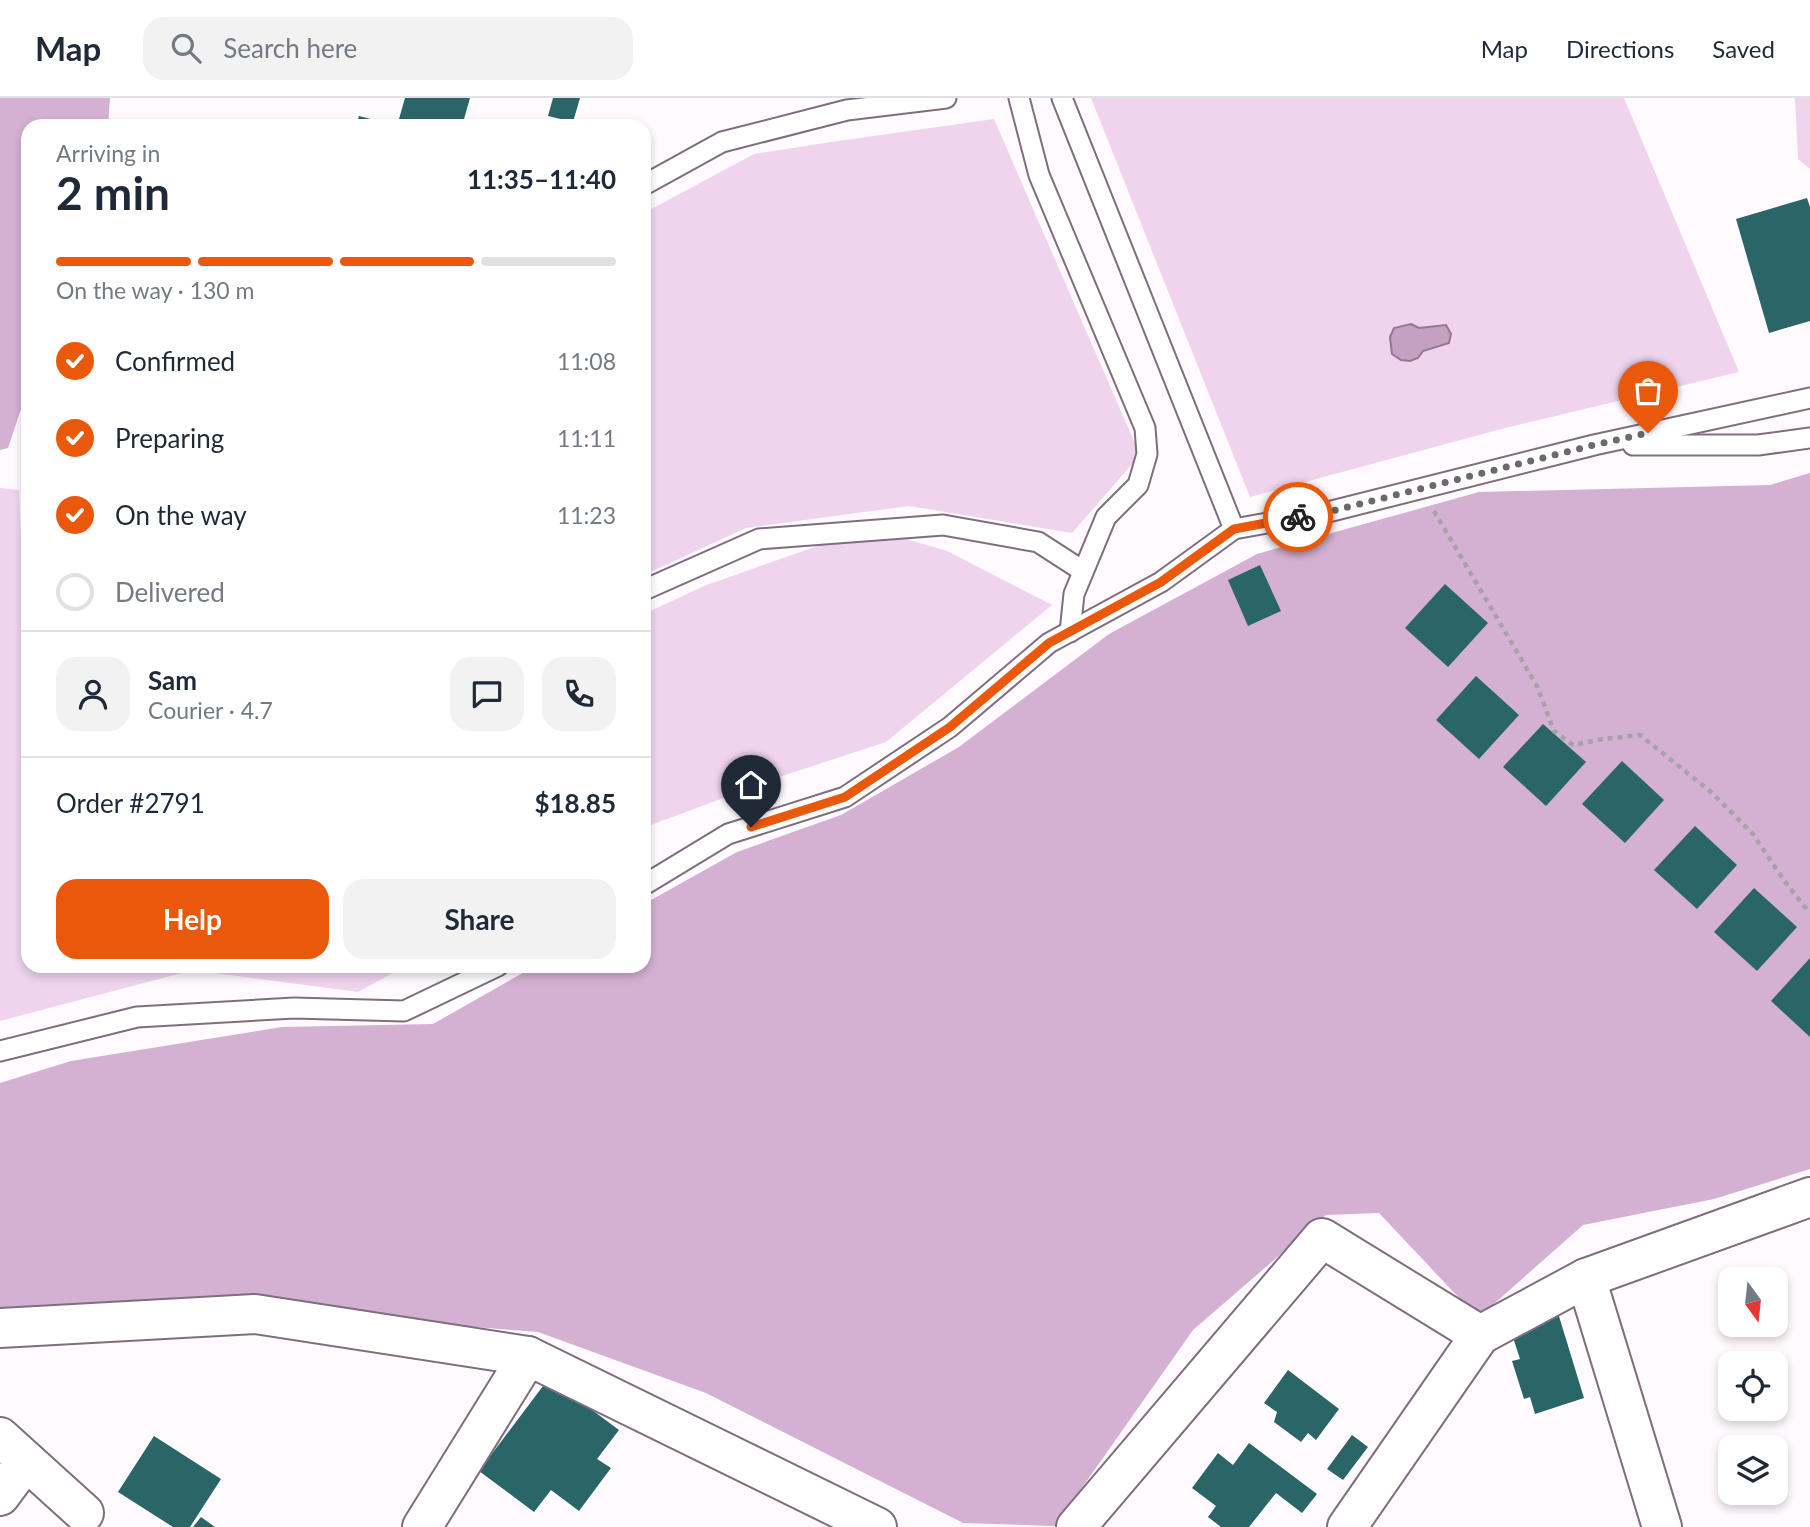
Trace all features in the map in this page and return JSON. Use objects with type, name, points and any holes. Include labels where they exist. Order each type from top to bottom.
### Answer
[{"type":"street","points":[[1347,1527],[1480,1335],[1586,1278],[1810,1197]]},
{"type":"street","points":[[1076,1527],[1322,1238],[1480,1335]]},
{"type":"street","points":[[1586,1278],[1662,1527]]},
{"type":"street","points":[[0,1328],[255,1314],[528,1356],[877,1527]]},
{"type":"street","points":[[422,1527],[528,1356]]},
{"type":"street","points":[[0,1496],[13,1449],[84,1513]]},
{"type":"lane","points":[[651,181],[722,142],[847,110],[946,98]]},
{"type":"lane","points":[[1019,98],[1039,175],[1145,428],[1147,454],[1138,485],[1106,517],[1074,594],[1070,632]]},
{"type":"lane","points":[[1062,98],[1234,529]]},
{"type":"lane","points":[[651,881],[728,834],[845,797],[950,727],[1049,643],[1161,582],[1234,529],[1328,512],[1594,445],[1810,398]]},
{"type":"lane","points":[[1594,445],[1758,445],[1810,438]]},
{"type":"lane","points":[[651,587],[759,539],[943,524],[1038,542],[1083,571]]},
{"type":"lane","points":[[0,1051],[137,1017],[294,1008],[404,1012],[484,973]]},
{"type":"path","points":[[1420,488],[1537,687],[1554,731],[1573,745],[1640,735],[1711,792],[1752,833],[1786,883],[1808,912],[1810,911]]},
{"type":"shaded area","points":[[0,98],[110,98],[108,119],[21,119],[21,409],[8,448],[0,450]]},
{"type":"shaded area","points":[[1091,98],[1624,98],[1739,372],[1505,428],[1250,497]]},
{"type":"shaded area","points":[[1795,98],[1810,98],[1810,169],[1798,159]]},
{"type":"shaded area","points":[[994,119],[1140,455],[1072,533],[909,506],[746,528],[651,572],[651,209],[754,154]]},
{"type":"shaded area","points":[[1411,324],[1419,328],[1446,325],[1451,334],[1449,343],[1423,351],[1418,358],[1410,361],[1401,360],[1392,354],[1390,337],[1394,328]]},
{"type":"shaded area","points":[[1810,473],[1810,1169],[1714,1199],[1583,1225],[1478,1318],[1379,1213],[1326,1215],[1193,1330],[1055,1526],[963,1523],[706,1393],[538,1332],[242,1309],[0,1330],[0,1083],[71,1061],[282,1027],[433,1024],[523,973],[651,973],[651,900],[737,852],[841,815],[959,747],[1109,634],[1257,554],[1479,492],[1770,485]]},
{"type":"shaded area","points":[[0,488],[19,490],[21,973],[182,973],[0,1021]]},
{"type":"shaded area","points":[[896,536],[947,551],[1052,605],[886,742],[782,776],[651,825],[651,611],[704,586],[843,537]]},
{"type":"shaded area","points":[[216,973],[393,973],[358,992]]},
{"type":"building","points":[[405,98],[470,98],[464,119],[399,119]]},
{"type":"building","points":[[553,98],[580,98],[574,119],[548,116]]},
{"type":"building","points":[[1807,198],[1810,207],[1810,321],[1769,333],[1736,219]]},
{"type":"building","points":[[1260,565],[1281,611],[1248,626],[1228,580]]},
{"type":"building","points":[[1445,584],[1488,623],[1448,667],[1405,628]]},
{"type":"building","points":[[1476,676],[1519,715],[1479,759],[1436,720]]},
{"type":"building","points":[[1543,724],[1586,762],[1546,806],[1503,767]]},
{"type":"building","points":[[1622,761],[1664,800],[1625,843],[1582,804]]},
{"type":"building","points":[[1695,826],[1737,865],[1697,909],[1654,870]]},
{"type":"building","points":[[1754,888],[1797,927],[1757,971],[1714,932]]},
{"type":"building","points":[[1810,958],[1810,1037],[1771,1001]]},
{"type":"building","points":[[1558,1313],[1584,1398],[1535,1414],[1530,1397],[1524,1399],[1512,1361],[1520,1359],[1510,1328]]},
{"type":"building","points":[[1288,1370],[1339,1409],[1316,1440],[1308,1433],[1301,1442],[1274,1422],[1277,1412],[1264,1403]]},
{"type":"building","points":[[549,1378],[619,1430],[597,1459],[611,1468],[579,1511],[551,1490],[534,1512],[479,1471]]},
{"type":"building","points":[[1352,1435],[1368,1447],[1343,1480],[1327,1469]]},
{"type":"building","points":[[154,1436],[221,1479],[190,1527],[173,1527],[118,1492]]},
{"type":"building","points":[[1249,1443],[1317,1494],[1302,1513],[1276,1493],[1249,1527],[1221,1527],[1208,1517],[1216,1506],[1192,1488],[1218,1453],[1233,1465]]},
{"type":"building","points":[[201,1517],[215,1527],[193,1527]]},
{"type":"way so far","points":[[1298,517],[1328,512],[1648,433]]},
{"type":"route","points":[[751,827],[845,797],[950,727],[1049,643],[1161,582],[1234,529],[1298,517]]}]
